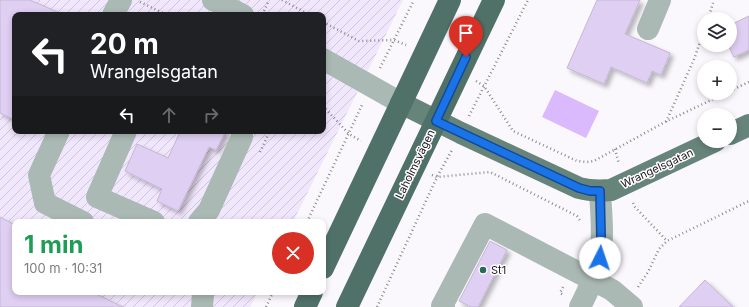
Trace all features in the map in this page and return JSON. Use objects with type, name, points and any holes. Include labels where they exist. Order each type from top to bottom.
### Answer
[{"type":"highway","points":[[326,262],[450,0]]},
{"type":"highway","name":"Laholmsvägen","points":[[347,307],[494,0]]},
{"type":"highway","points":[[304,307],[310,295]]},
{"type":"main road","name":"Wrangelsgatan","points":[[401,104],[579,188],[590,191],[611,190],[700,148]]},
{"type":"main road","points":[[737,131],[749,125]]},
{"type":"street","points":[[114,12],[120,0]]},
{"type":"street","points":[[648,29],[660,0]]},
{"type":"street","points":[[326,62],[401,104]]},
{"type":"street","points":[[58,134],[39,175],[45,203],[77,219]]},
{"type":"street","points":[[125,134],[97,197],[147,219]]},
{"type":"street","points":[[202,219],[209,210],[242,134]]},
{"type":"street","points":[[580,306],[600,258],[600,191]]},
{"type":"street","points":[[444,307],[442,306],[485,224],[612,290],[630,305]]},
{"type":"street","points":[[202,307],[203,295]]},
{"type":"path","points":[[136,0],[161,12]]},
{"type":"path","points":[[263,12],[269,0]]},
{"type":"path","points":[[282,0],[304,12]]},
{"type":"path","points":[[308,219],[371,86],[414,0]]},
{"type":"path","points":[[710,12],[714,0]]},
{"type":"path","points":[[665,122],[697,51]]},
{"type":"path","points":[[737,88],[749,82]]},
{"type":"path","points":[[484,86],[513,131],[577,162],[594,161],[665,122],[711,100]]},
{"type":"path","points":[[326,109],[349,134],[379,151]]},
{"type":"path","points":[[413,168],[437,177],[490,172],[577,216],[583,225]]},
{"type":"path","points":[[630,305],[659,250],[667,241],[749,201]]},
{"type":"path","points":[[572,269],[560,292],[580,306]]},
{"type":"path","points":[[266,307],[272,295]]},
{"type":"shaded area","points":[[0,0],[403,0],[294,219],[12,219],[12,295],[256,295],[250,307],[0,307]]},
{"type":"shaded area","points":[[555,90],[599,111],[586,138],[542,117]]},
{"type":"building","points":[[0,0],[30,0],[57,12],[12,12],[12,119],[0,113]]},
{"type":"building","points":[[597,0],[640,0],[625,34],[670,53],[661,75],[652,71],[647,83],[611,67],[604,84],[567,68]]},
{"type":"building","points":[[749,16],[749,50],[734,57],[732,52],[737,52],[737,22]]},
{"type":"building","points":[[179,134],[224,134],[216,150],[209,147],[178,211],[157,201],[162,189],[125,171],[137,144],[168,158]]},
{"type":"building","points":[[0,217],[12,223],[12,295],[98,295],[123,307],[0,307]]},
{"type":"building","points":[[490,241],[507,250],[478,307],[471,307],[459,301]]},
{"type":"building","points":[[705,280],[733,307],[679,307]]},
{"type":"place","name":"St1","points":[[483,270]]},
{"type":"route","points":[[466,57],[436,121],[579,188],[590,191],[600,191],[600,258]]}]
